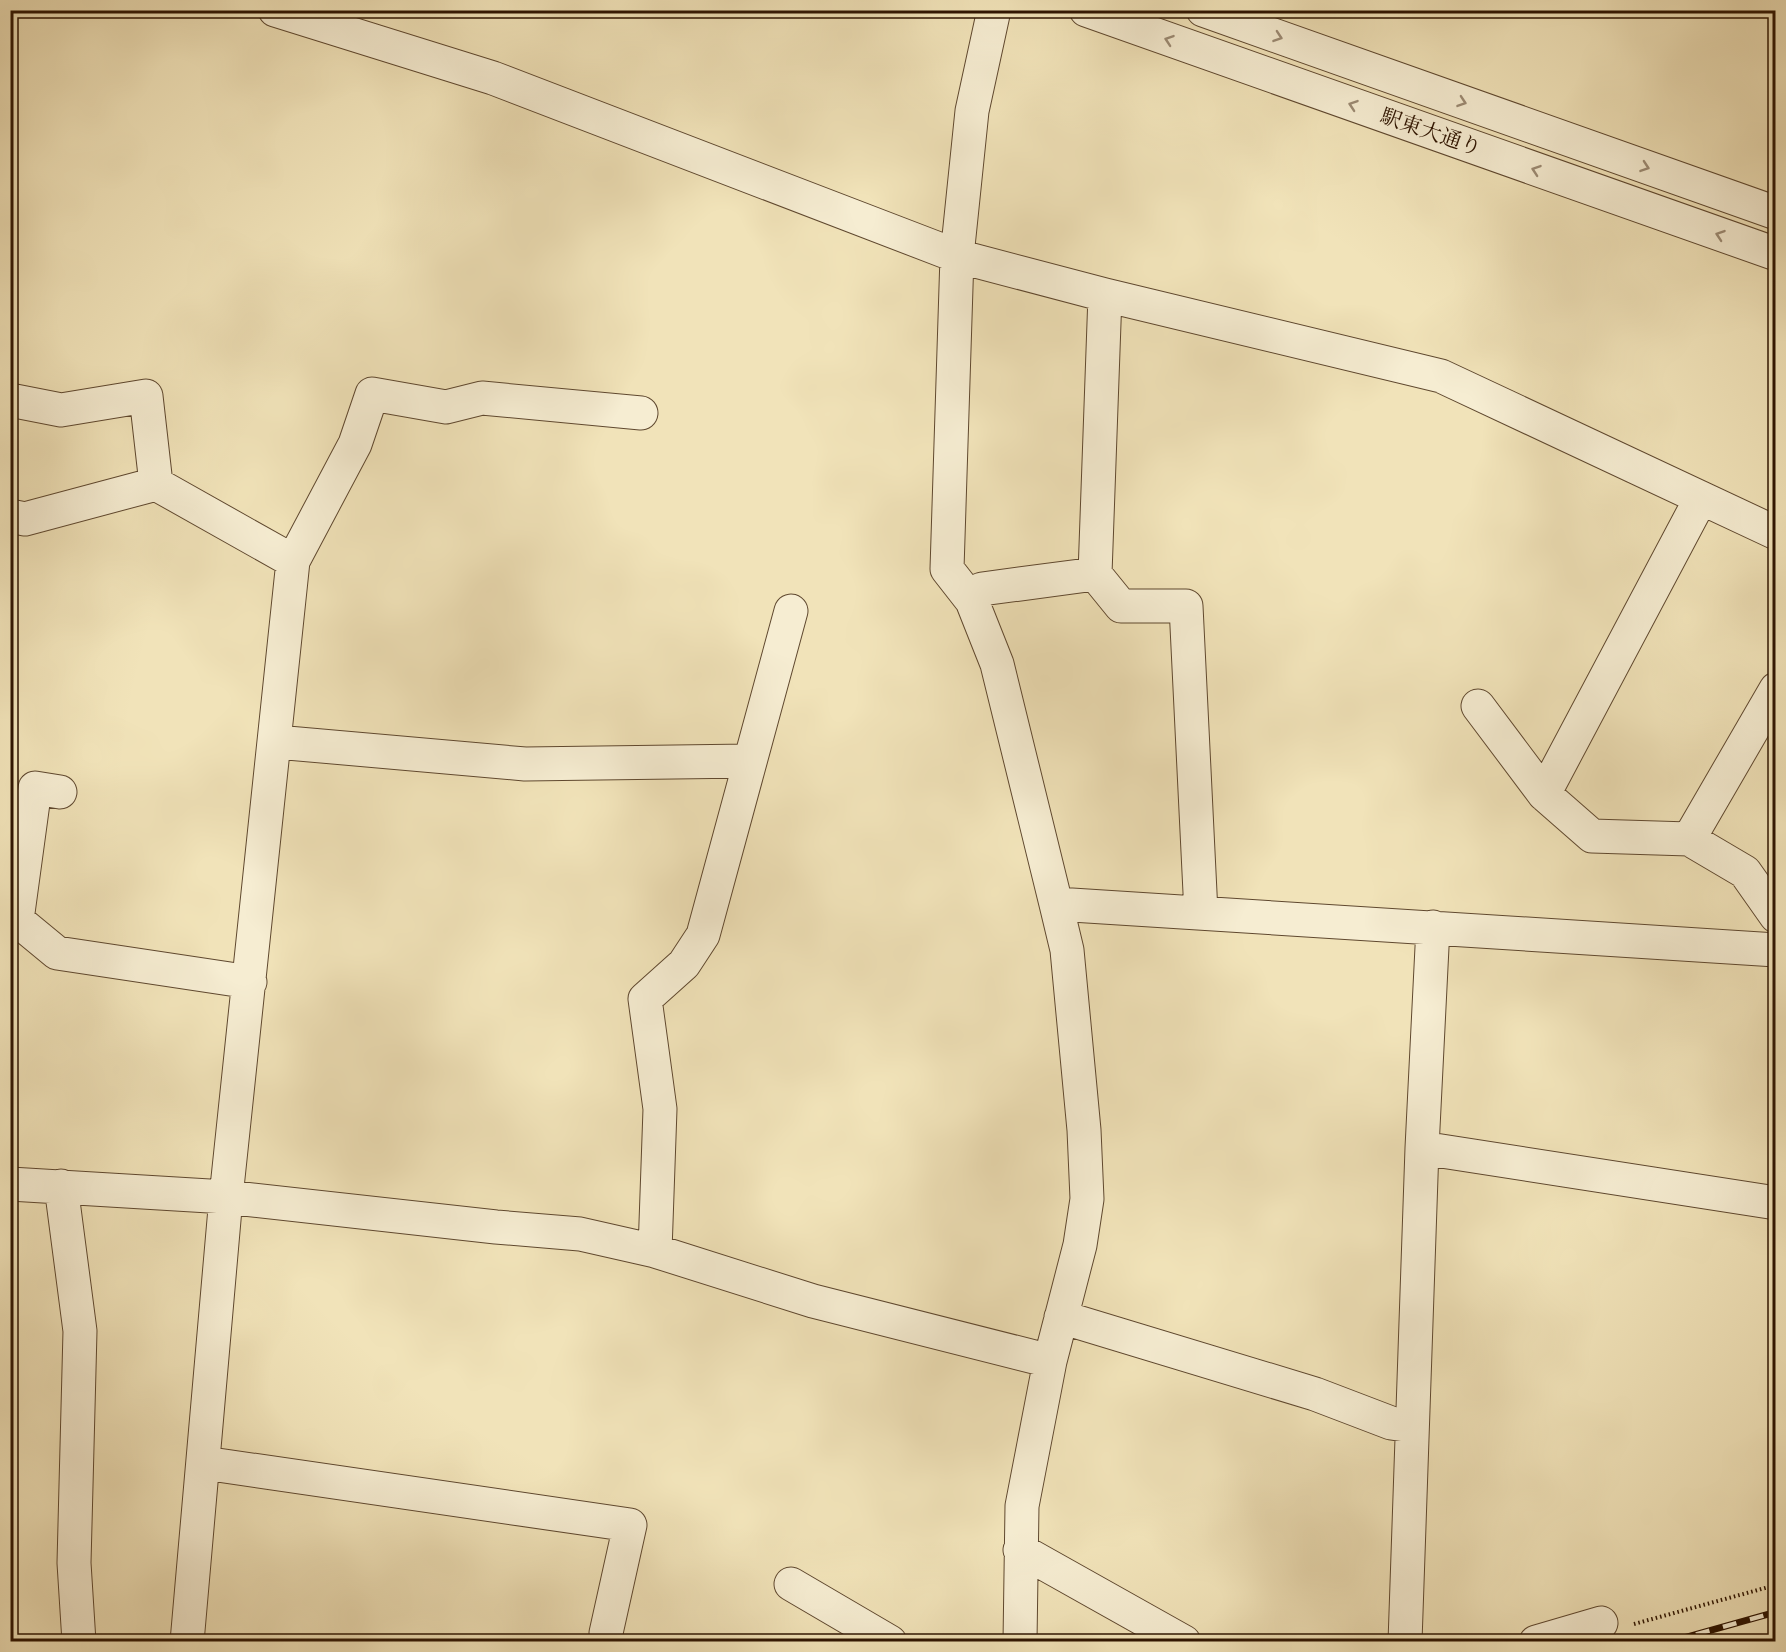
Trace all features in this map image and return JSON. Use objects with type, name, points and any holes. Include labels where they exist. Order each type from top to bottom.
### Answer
[{"type":"street","points":[[275,10],[493,78],[957,256],[1105,295],[1442,376],[1776,533]]},
{"type":"street","points":[[994,10],[972,111],[957,256],[947,569],[968,595],[997,664],[1067,950],[1084,1130],[1087,1199],[1080,1245],[1050,1360],[1022,1506],[1020,1641]]},
{"type":"street","name":"駅東大通り","points":[[1086,10],[1776,254]]},
{"type":"street","name":"駅東大通り","points":[[1203,10],[1776,213]]},
{"type":"street","points":[[1105,295],[1095,574],[1120,606],[1186,606],[1200,913]]},
{"type":"street","points":[[187,1641],[226,1197],[276,742],[293,561],[355,444],[372,394],[446,407],[482,398],[641,413]]},
{"type":"street","points":[[10,400],[61,410],[146,396],[156,484]]},
{"type":"street","points":[[10,516],[25,519],[156,484],[293,561]]},
{"type":"street","points":[[1544,794],[1701,498]]},
{"type":"street","points":[[968,595],[982,589],[1095,574]]},
{"type":"street","points":[[655,1251],[660,1109],[645,999],[684,964],[703,935],[791,610]]},
{"type":"street","points":[[1689,839],[1776,689]]},
{"type":"street","points":[[1478,706],[1544,794],[1592,836],[1689,839],[1745,872],[1776,916]]},
{"type":"street","points":[[276,742],[525,764],[749,761]]},
{"type":"street","points":[[60,792],[35,788],[17,920],[57,953],[250,982]]},
{"type":"street","points":[[1056,904],[1776,950]]},
{"type":"street","points":[[1405,1641],[1422,1148],[1433,927]]},
{"type":"street","points":[[1422,1148],[1776,1203]]},
{"type":"street","points":[[10,1184],[226,1197],[580,1234],[655,1251],[813,1301],[1050,1360]]},
{"type":"street","points":[[61,1186],[80,1331],[74,1563],[79,1641]]},
{"type":"street","points":[[1061,1317],[1315,1394],[1391,1423],[1413,1426]]},
{"type":"street","points":[[204,1463],[630,1526],[606,1633]]},
{"type":"street","points":[[1020,1550],[1184,1641]]},
{"type":"street","points":[[791,1584],[890,1641]]},
{"type":"street","points":[[1536,1641],[1601,1623]]},
{"type":"path","points":[[1601,1623],[1618,1628],[1776,1585]]},
{"type":"railway","points":[[1669,1642],[1776,1612]]}]
